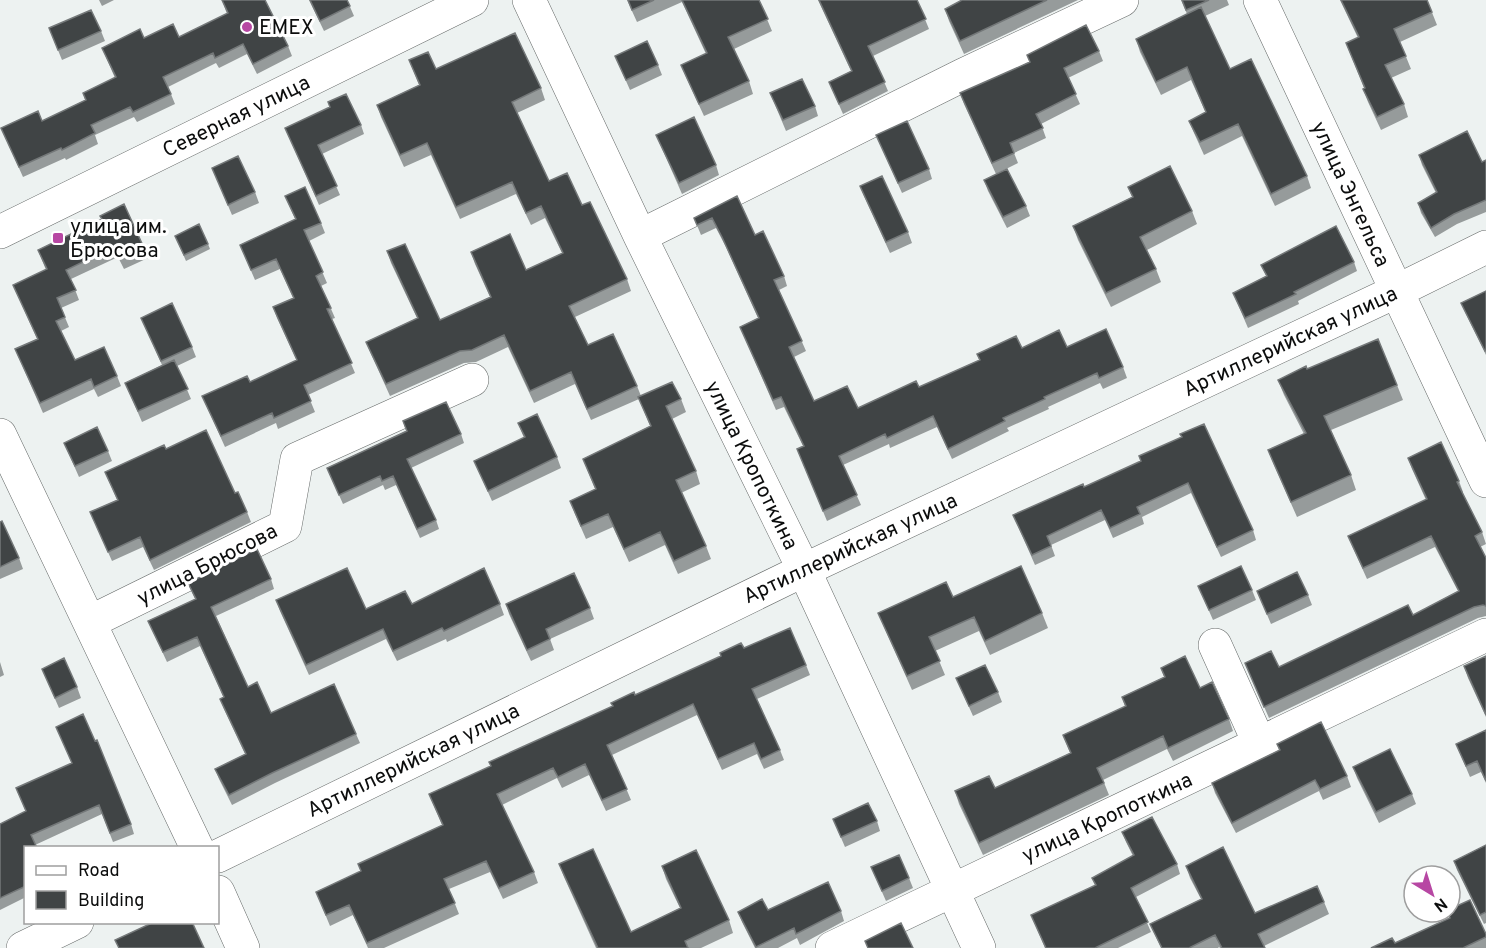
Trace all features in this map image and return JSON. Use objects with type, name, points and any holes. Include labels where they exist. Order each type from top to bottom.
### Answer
[{"type":"street","name":"Северная улица","points":[[0,232],[472,0]]},
{"type":"street","name":"улица Кропоткина","points":[[529,0],[640,236],[804,570],[979,948]]},
{"type":"street","points":[[640,236],[963,75],[1122,0]]},
{"type":"street","name":"улица Энгельса","points":[[1264,1],[1486,481]]},
{"type":"street","name":"Артиллерийская улица","points":[[219,856],[804,570],[1486,247]]},
{"type":"street","name":"улица Брюсова","points":[[90,622],[285,526],[297,459],[472,380]]},
{"type":"street","points":[[0,435],[196,846]]},
{"type":"street","name":"улица Кропоткина","points":[[954,890],[1486,635]]},
{"type":"street","points":[[1215,645],[1260,745]]},
{"type":"street","points":[[831,948],[954,890]]},
{"type":"street","points":[[219,894],[243,948]]},
{"type":"street","points":[[23,948],[73,924]]},
{"type":"building","points":[[222,0],[265,0],[288,46],[253,64],[243,44],[215,58],[213,53],[163,77],[171,94],[133,112],[130,107],[91,125],[95,133],[62,150],[61,148],[19,167],[1,128],[38,111],[42,121],[86,100],[83,93],[116,77],[102,48],[140,29],[144,38],[173,24],[179,37],[228,13]]},
{"type":"building","points":[[310,0],[347,0],[350,6],[320,21]]},
{"type":"building","points":[[628,0],[654,0],[632,10]]},
{"type":"building","points":[[682,0],[759,0],[768,19],[728,37],[749,81],[699,104],[681,65],[707,53]]},
{"type":"building","points":[[819,0],[917,0],[926,19],[868,46],[885,82],[839,104],[829,82],[852,71]]},
{"type":"building","points":[[962,0],[1047,0],[960,41],[945,9]]},
{"type":"building","points":[[1182,0],[1209,0],[1186,10]]},
{"type":"building","points":[[1341,0],[1427,0],[1432,12],[1394,29],[1406,56],[1385,65],[1404,104],[1377,117],[1363,89],[1365,88],[1346,43],[1359,37]]},
{"type":"building","points":[[1201,7],[1230,69],[1251,59],[1307,176],[1271,194],[1238,124],[1200,142],[1189,121],[1206,112],[1187,67],[1156,82],[1136,39]]},
{"type":"building","points":[[91,10],[101,31],[58,50],[49,28]]},
{"type":"building","points":[[1086,25],[1099,51],[1064,68],[1076,94],[1036,114],[1043,128],[1010,143],[1014,153],[992,163],[960,93],[1030,62],[1027,55]]},
{"type":"building","points":[[515,33],[541,88],[512,102],[549,181],[567,173],[582,205],[590,202],[627,279],[569,306],[588,345],[613,334],[637,386],[587,409],[571,372],[530,391],[504,335],[472,350],[460,351],[386,384],[366,342],[418,318],[387,251],[405,244],[440,320],[491,297],[471,252],[510,234],[526,270],[563,253],[541,206],[526,213],[512,182],[456,207],[427,143],[400,155],[377,105],[420,85],[409,60],[428,52],[436,69]]},
{"type":"building","points":[[647,41],[658,65],[626,80],[615,56]]},
{"type":"building","points":[[802,79],[815,106],[783,120],[770,93]]},
{"type":"building","points":[[346,94],[361,125],[318,145],[337,186],[316,196],[285,128],[330,107],[328,102]]},
{"type":"building","points":[[694,117],[716,165],[679,183],[656,135]]},
{"type":"building","points":[[907,121],[929,169],[898,183],[876,135]]},
{"type":"building","points":[[1467,131],[1482,162],[1486,160],[1486,200],[1454,214],[1431,228],[1418,203],[1437,192],[1419,155]]},
{"type":"building","points":[[238,156],[255,192],[228,205],[212,168]]},
{"type":"building","points":[[1170,166],[1192,211],[1140,237],[1156,269],[1106,293],[1073,226],[1133,197],[1128,187]]},
{"type":"building","points":[[1007,169],[1026,206],[1003,217],[984,180]]},
{"type":"building","points":[[882,176],[908,232],[886,242],[860,186]]},
{"type":"building","points":[[305,187],[321,223],[304,230],[323,272],[316,276],[331,308],[327,309],[352,363],[304,385],[311,401],[274,418],[272,413],[221,436],[202,396],[247,376],[250,382],[297,360],[273,307],[294,298],[276,259],[251,270],[240,245],[296,219],[285,196]]},
{"type":"building","points":[[737,196],[755,235],[763,231],[784,276],[774,280],[802,341],[789,347],[814,401],[847,386],[858,408],[916,381],[919,387],[980,360],[977,354],[1016,336],[1022,348],[1059,330],[1067,347],[1106,329],[1123,367],[1099,378],[1097,373],[1044,397],[1045,399],[1003,418],[1005,421],[948,449],[933,416],[887,438],[885,434],[839,456],[857,495],[823,511],[797,449],[804,446],[781,397],[773,400],[740,327],[759,318],[712,218],[697,225],[694,218]]},
{"type":"building","points":[[124,204],[144,248],[120,259],[114,247],[66,270],[76,290],[57,298],[65,317],[56,321],[75,360],[104,347],[117,376],[94,387],[91,379],[40,403],[15,349],[38,339],[13,285],[47,269],[38,250],[102,219],[100,216]]},
{"type":"building","points":[[199,224],[208,244],[184,255],[175,236]]},
{"type":"building","points":[[1336,226],[1354,262],[1294,292],[1296,294],[1245,318],[1233,293],[1267,276],[1261,265]]},
{"type":"building","points":[[1486,291],[1486,350],[1485,351],[1461,303]]},
{"type":"building","points":[[172,303],[192,347],[161,361],[141,318]]},
{"type":"building","points":[[1378,339],[1397,385],[1324,416],[1351,475],[1291,502],[1268,450],[1306,433],[1278,380],[1306,366],[1307,369]]},
{"type":"building","points":[[174,360],[188,389],[138,411],[125,383]]},
{"type":"building","points":[[672,382],[681,399],[666,406],[696,471],[676,480],[706,546],[674,561],[660,532],[624,549],[608,514],[581,526],[570,501],[596,489],[583,459],[651,426],[638,397]]},
{"type":"building","points":[[446,402],[461,434],[407,459],[436,520],[417,529],[393,476],[382,481],[380,476],[339,495],[327,468],[407,431],[403,421]]},
{"type":"building","points":[[537,414],[557,457],[488,491],[474,461],[525,437],[518,423]]},
{"type":"building","points":[[1204,424],[1253,530],[1217,547],[1188,483],[1137,507],[1140,514],[1110,528],[1101,510],[1047,536],[1051,546],[1032,555],[1013,515],[1141,461],[1139,456],[1182,437],[1180,434]]},
{"type":"building","points":[[97,427],[108,451],[75,466],[64,443]]},
{"type":"building","points":[[206,430],[235,493],[238,492],[247,512],[150,560],[140,537],[108,552],[90,512],[118,500],[105,472],[164,445],[166,449]]},
{"type":"building","points":[[1441,442],[1459,481],[1457,482],[1482,532],[1475,536],[1486,558],[1486,606],[1474,607],[1264,707],[1245,663],[1271,651],[1279,667],[1408,605],[1413,615],[1459,591],[1431,536],[1363,568],[1348,536],[1427,499],[1408,458]]},
{"type":"building","points":[[2,521],[19,558],[0,567],[0,522]]},
{"type":"building","points":[[257,549],[271,579],[211,607],[248,687],[257,682],[271,713],[334,684],[356,734],[229,795],[215,769],[246,754],[220,699],[224,697],[197,637],[163,652],[148,621],[196,599],[188,583]]},
{"type":"building","points":[[1021,566],[1042,613],[985,641],[974,617],[929,637],[940,661],[907,676],[878,613],[946,582],[953,597]]},
{"type":"building","points":[[1241,566],[1252,590],[1209,610],[1198,586]]},
{"type":"building","points":[[347,568],[366,609],[405,591],[412,604],[484,568],[500,604],[444,631],[442,628],[393,651],[383,629],[306,665],[276,600]]},
{"type":"building","points":[[1297,572],[1308,595],[1267,614],[1257,591]]},
{"type":"building","points":[[574,573],[590,608],[546,629],[550,639],[527,650],[506,604]]},
{"type":"building","points":[[790,628],[806,665],[752,689],[780,750],[761,759],[754,743],[718,759],[693,704],[607,745],[627,789],[602,800],[585,764],[558,777],[553,768],[497,794],[534,872],[499,888],[486,861],[444,879],[455,903],[367,943],[349,905],[326,915],[316,892],[361,871],[358,864],[443,825],[429,794],[491,766],[489,762],[613,706],[611,703],[634,692],[635,695],[721,656],[720,653],[741,643],[744,648]]},
{"type":"building","points":[[1185,656],[1200,688],[1212,682],[1229,719],[1168,748],[1163,736],[1097,768],[1104,783],[979,843],[955,791],[989,776],[995,788],[1071,753],[1063,735],[1126,706],[1122,697],[1165,677],[1161,668]]},
{"type":"building","points":[[1486,656],[1486,715],[1464,666]]},
{"type":"building","points":[[64,658],[77,687],[55,698],[42,669]]},
{"type":"building","points":[[985,665],[998,692],[969,706],[956,678]]},
{"type":"building","points":[[83,714],[95,741],[97,740],[131,824],[110,833],[99,805],[31,835],[36,846],[24,846],[24,887],[0,898],[0,824],[26,811],[16,788],[72,763],[56,727]]},
{"type":"building","points":[[1321,722],[1347,776],[1320,789],[1315,780],[1232,823],[1212,783],[1280,750],[1277,744]]},
{"type":"building","points":[[1486,730],[1486,781],[1477,761],[1466,766],[1456,744]]},
{"type":"building","points":[[1390,749],[1412,794],[1376,812],[1353,767]]},
{"type":"building","points":[[868,803],[877,821],[841,837],[833,819]]},
{"type":"building","points":[[1152,817],[1177,864],[1131,888],[1148,922],[1095,948],[1046,948],[1031,915],[1096,885],[1092,878],[1134,855],[1122,832]]},
{"type":"building","points":[[1486,845],[1486,912],[1480,915],[1462,878],[1462,864],[1455,864],[1454,861]]},
{"type":"building","points":[[1223,847],[1255,913],[1317,886],[1324,902],[1258,934],[1265,948],[1222,948],[1215,935],[1189,948],[1162,948],[1150,924],[1202,899],[1186,866]]},
{"type":"building","points":[[593,849],[631,932],[681,908],[662,866],[696,850],[729,920],[685,941],[688,948],[598,948],[559,864]]},
{"type":"building","points":[[899,855],[909,878],[882,891],[871,867]]},
{"type":"building","points":[[828,882],[841,911],[796,934],[794,928],[756,947],[738,912],[762,899],[768,910]]},
{"type":"building","points":[[1470,900],[1486,937],[1463,948],[1371,948],[1392,938],[1395,943],[1437,924],[1462,924],[1462,904]]},
{"type":"building","points":[[901,923],[913,948],[868,948],[865,941]]},
{"type":"building","points":[[150,924],[193,924],[204,948],[119,948],[115,940]]},
{"type":"place","name":"EMEX","points":[[247,27]]},
{"type":"place","name":"улица им. Брюсова","points":[[58,238]]}]
